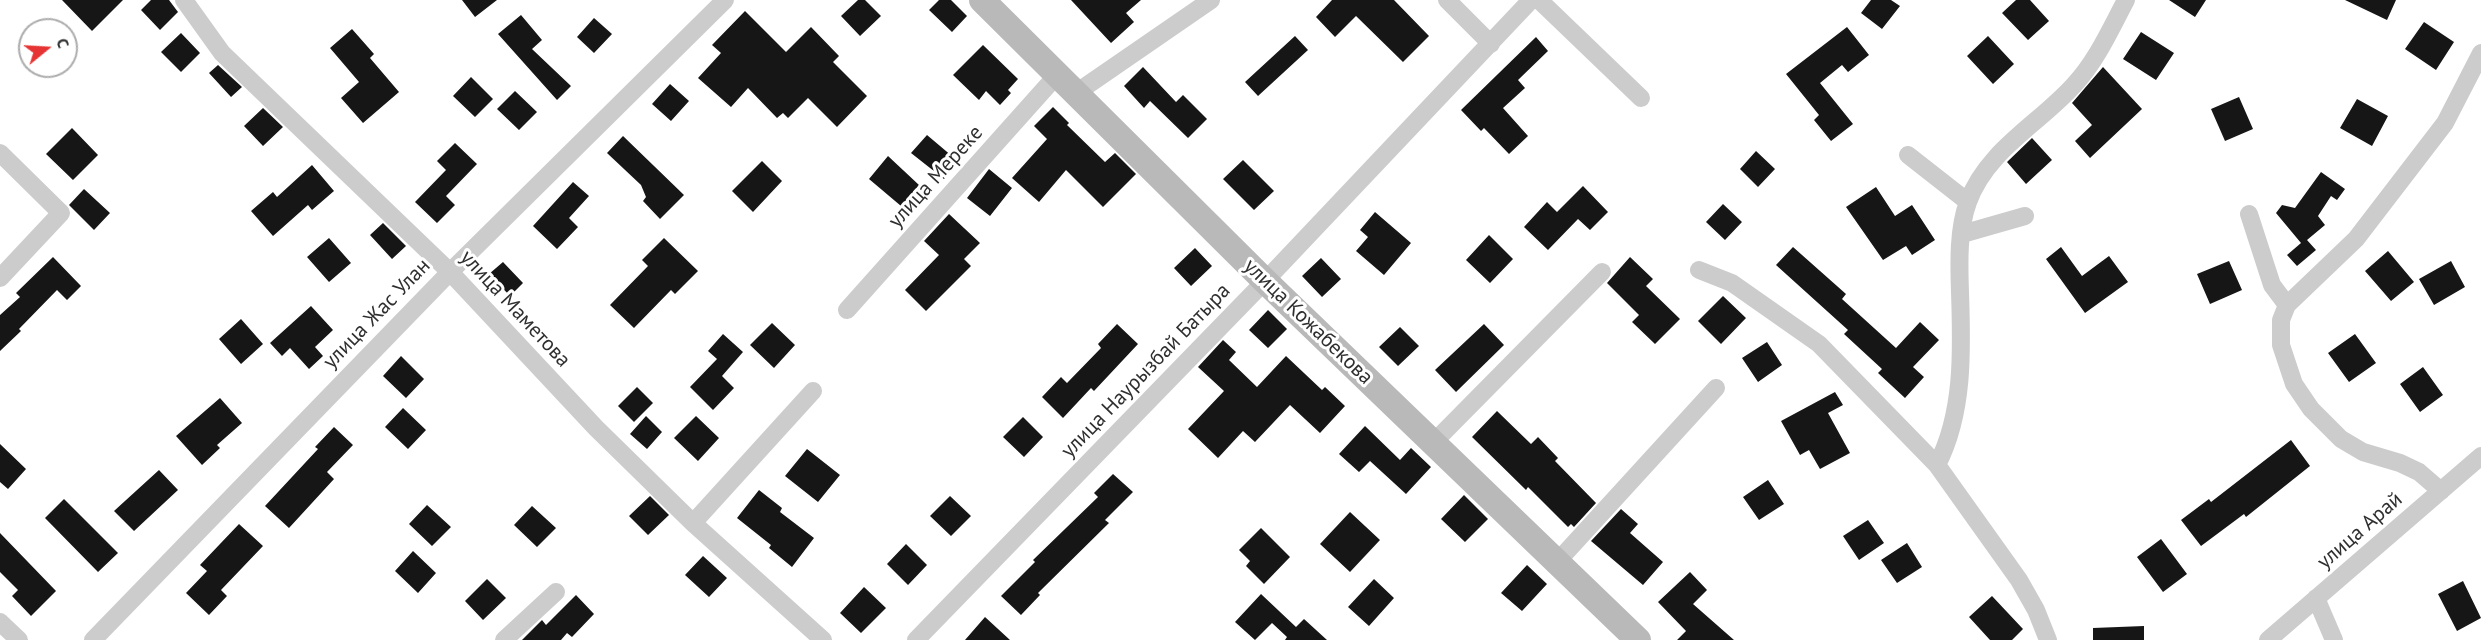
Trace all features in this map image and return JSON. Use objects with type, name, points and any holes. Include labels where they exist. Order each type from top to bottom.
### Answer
[{"type":"main road","name":"улица Кожабекова","points":[[982,0],[1265,281],[1638,640]]},
{"type":"street","name":"улица Маметова","points":[[184,0],[222,53],[450,272],[596,428],[693,523],[824,640]]},
{"type":"street","name":"улица Жас Улан","points":[[93,640],[450,272],[725,0]]},
{"type":"street","points":[[1076,93],[1211,0]]},
{"type":"street","points":[[1447,0],[1491,44]]},
{"type":"street","name":"улица Наурызбай Батыра","points":[[916,640],[1265,281],[1531,0]]},
{"type":"street","points":[[1539,0],[1641,98]]},
{"type":"street","points":[[1936,465],[1947,445],[1957,405],[1961,339],[1959,267],[1968,202],[1982,176],[2002,150],[2073,87],[2094,62],[2126,0]]},
{"type":"street","points":[[2441,491],[2420,472],[2400,463],[2363,452],[2341,439],[2311,409],[2294,384],[2281,345],[2281,320],[2287,305],[2356,239],[2445,123],[2481,52]]},
{"type":"street","name":"улица Мереке","points":[[847,310],[1057,75]]},
{"type":"street","points":[[0,153],[61,213],[0,278]]},
{"type":"street","points":[[1908,155],[1968,202]]},
{"type":"street","points":[[2249,213],[2272,285],[2287,305]]},
{"type":"street","points":[[1962,234],[2025,216]]},
{"type":"street","points":[[1699,270],[1732,283],[1819,344],[1936,465],[2019,580],[2036,610],[2048,640]]},
{"type":"street","points":[[1433,443],[1602,272]]},
{"type":"street","points":[[1557,562],[1716,388]]},
{"type":"street","points":[[693,523],[813,391]]},
{"type":"street","name":"улица Арай","points":[[2268,640],[2481,456]]},
{"type":"street","points":[[504,640],[556,592]]},
{"type":"street","points":[[2316,598],[2334,640]]},
{"type":"street","points":[[0,622],[19,640]]},
{"type":"building","points":[[62,0],[123,0],[92,31]]},
{"type":"building","points":[[151,0],[169,0],[178,12],[160,30],[141,10]]},
{"type":"building","points":[[462,0],[497,0],[475,17]]},
{"type":"building","points":[[858,0],[865,0],[881,16],[860,36],[841,16]]},
{"type":"building","points":[[939,0],[951,0],[967,16],[952,32],[929,10]]},
{"type":"building","points":[[1071,0],[1141,0],[1126,13],[1134,22],[1111,43]]},
{"type":"building","points":[[1332,0],[1394,0],[1429,36],[1403,62],[1356,16],[1335,37],[1316,17]]},
{"type":"building","points":[[1871,0],[1891,0],[1900,6],[1882,29],[1861,13]]},
{"type":"building","points":[[2016,0],[2030,0],[2049,21],[2028,40],[2002,13]]},
{"type":"building","points":[[2169,0],[2206,0],[2195,17]]},
{"type":"building","points":[[2345,0],[2396,0],[2387,20]]},
{"type":"building","points":[[745,11],[786,52],[811,27],[839,56],[833,62],[867,96],[837,127],[808,98],[788,118],[783,113],[777,118],[748,88],[731,107],[698,78],[721,53],[712,45]]},
{"type":"building","points":[[521,15],[542,40],[532,49],[571,86],[557,100],[498,34]]},
{"type":"building","points":[[594,18],[612,34],[594,53],[577,37]]},
{"type":"building","points":[[2424,22],[2454,42],[2436,70],[2405,49]]},
{"type":"building","points":[[1847,27],[1869,55],[1848,72],[1842,65],[1820,83],[1853,124],[1831,141],[1814,120],[1819,115],[1786,74]]},
{"type":"building","points":[[352,29],[374,54],[370,58],[399,92],[363,123],[341,98],[359,82],[330,48]]},
{"type":"building","points":[[2141,32],[2174,53],[2156,80],[2123,59]]},
{"type":"building","points":[[181,33],[200,53],[181,72],[161,52]]},
{"type":"building","points":[[1295,36],[1308,50],[1258,96],[1245,82]]},
{"type":"building","points":[[1988,36],[2014,64],[1993,84],[1967,56]]},
{"type":"building","points":[[1536,37],[1548,51],[1518,80],[1525,88],[1503,108],[1528,136],[1509,154],[1484,128],[1481,131],[1461,110]]},
{"type":"building","points":[[983,45],[1018,79],[1008,90],[1011,93],[1000,105],[986,91],[979,100],[953,75]]},
{"type":"building","points":[[218,65],[242,87],[231,97],[209,73]]},
{"type":"building","points":[[1143,67],[1176,102],[1183,95],[1207,119],[1188,138],[1150,101],[1144,108],[1124,86]]},
{"type":"building","points":[[2103,67],[2142,109],[2090,158],[2075,141],[2092,125],[2072,103]]},
{"type":"building","points":[[471,77],[493,99],[475,117],[453,96]]},
{"type":"building","points":[[670,84],[689,101],[671,121],[652,104]]},
{"type":"building","points":[[515,91],[537,112],[519,130],[497,109]]},
{"type":"building","points":[[2239,97],[2253,129],[2225,141],[2211,109]]},
{"type":"building","points":[[2357,99],[2388,116],[2372,146],[2340,128]]},
{"type":"building","points":[[1053,107],[1069,123],[1067,125],[1105,162],[1115,153],[1136,174],[1103,207],[1066,170],[1039,202],[1012,178],[1047,139],[1034,126]]},
{"type":"building","points":[[263,108],[283,127],[263,146],[244,126]]},
{"type":"building","points":[[72,128],[98,155],[73,180],[46,154]]},
{"type":"building","points":[[927,135],[959,162],[944,179],[911,153]]},
{"type":"building","points":[[623,136],[684,195],[660,219],[643,201],[646,197],[641,185],[607,153]]},
{"type":"building","points":[[2032,138],[2052,160],[2026,184],[2007,162]]},
{"type":"building","points":[[455,143],[477,164],[446,196],[455,205],[437,223],[415,202],[446,170],[437,161]]},
{"type":"building","points":[[1756,151],[1775,169],[1758,187],[1740,169]]},
{"type":"building","points":[[888,156],[919,185],[901,206],[869,179]]},
{"type":"building","points":[[1243,160],[1274,191],[1254,210],[1223,179]]},
{"type":"building","points":[[762,161],[782,181],[753,212],[732,191]]},
{"type":"building","points":[[312,165],[334,191],[312,210],[308,205],[273,236],[251,211],[273,192],[277,197]]},
{"type":"building","points":[[989,169],[1012,188],[990,216],[967,198]]},
{"type":"building","points":[[2321,172],[2345,189],[2337,200],[2331,196],[2318,216],[2325,225],[2307,240],[2316,250],[2297,266],[2287,255],[2301,243],[2276,213],[2282,205],[2295,208]]},
{"type":"building","points":[[573,182],[589,196],[569,218],[578,227],[557,249],[533,226]]},
{"type":"building","points":[[1583,186],[1608,212],[1590,230],[1578,219],[1548,250],[1524,227],[1547,202],[1557,212]]},
{"type":"building","points":[[1876,187],[1895,216],[1912,205],[1935,240],[1912,255],[1906,246],[1883,260],[1846,207]]},
{"type":"building","points":[[84,189],[110,213],[94,230],[69,205]]},
{"type":"building","points":[[1723,204],[1742,222],[1725,240],[1706,222]]},
{"type":"building","points":[[1375,212],[1411,243],[1384,275],[1356,251],[1368,237],[1360,230]]},
{"type":"building","points":[[949,214],[980,243],[964,259],[971,266],[926,311],[905,290],[939,255],[924,241]]},
{"type":"building","points":[[383,223],[406,246],[392,259],[370,235]]},
{"type":"building","points":[[1489,235],[1513,259],[1490,283],[1466,260]]},
{"type":"building","points":[[329,238],[351,263],[329,282],[307,257]]},
{"type":"building","points":[[664,238],[698,271],[675,294],[671,290],[634,328],[610,305],[648,266],[642,260]]},
{"type":"building","points":[[1793,247],[1846,294],[1842,299],[1896,348],[1920,322],[1939,340],[1913,367],[1924,377],[1905,398],[1878,373],[1882,369],[1844,334],[1848,330],[1776,265]]},
{"type":"building","points":[[2061,247],[2082,276],[2109,256],[2128,282],[2085,313],[2046,259]]},
{"type":"building","points":[[1195,248],[1212,266],[1191,286],[1174,268]]},
{"type":"building","points":[[2388,251],[2414,282],[2391,301],[2365,271]]},
{"type":"building","points":[[53,257],[81,286],[67,300],[57,290],[0,351],[0,315],[20,297],[16,293]]},
{"type":"building","points":[[1630,257],[1653,279],[1646,286],[1680,319],[1655,344],[1632,322],[1639,315],[1607,283]]},
{"type":"building","points":[[1321,258],[1341,279],[1322,297],[1302,276]]},
{"type":"building","points":[[2229,261],[2242,290],[2210,304],[2197,274]]},
{"type":"building","points":[[2451,261],[2465,287],[2434,305],[2419,279]]},
{"type":"building","points":[[503,262],[523,283],[510,296],[489,274]]},
{"type":"building","points":[[1723,296],[1746,318],[1721,344],[1698,321]]},
{"type":"building","points":[[311,306],[333,330],[315,347],[323,356],[309,369],[290,348],[282,356],[270,343]]},
{"type":"building","points":[[1268,310],[1287,329],[1268,348],[1249,330]]},
{"type":"building","points":[[241,319],[263,344],[241,364],[219,339]]},
{"type":"building","points":[[772,323],[795,345],[774,368],[750,345]]},
{"type":"building","points":[[1117,324],[1138,344],[1094,391],[1091,388],[1063,418],[1042,397],[1061,377],[1067,383],[1101,348],[1098,344]]},
{"type":"building","points":[[1484,324],[1504,345],[1456,392],[1435,370]]},
{"type":"building","points":[[1400,327],[1419,346],[1398,366],[1379,347]]},
{"type":"building","points":[[723,334],[743,352],[722,376],[734,388],[713,410],[690,387],[717,359],[708,351]]},
{"type":"building","points":[[2355,334],[2376,363],[2349,382],[2328,353]]},
{"type":"building","points":[[1223,340],[1236,352],[1229,360],[1257,387],[1286,356],[1322,390],[1325,387],[1345,406],[1320,433],[1290,405],[1255,442],[1243,431],[1218,458],[1188,429],[1224,391],[1198,367]]},
{"type":"building","points":[[1767,342],[1782,365],[1758,382],[1742,358]]},
{"type":"building","points":[[401,356],[424,379],[406,398],[383,376]]},
{"type":"building","points":[[2423,367],[2443,395],[2420,412],[2400,384]]},
{"type":"building","points":[[637,387],[653,403],[634,422],[618,406]]},
{"type":"building","points":[[1835,392],[1843,405],[1828,413],[1850,453],[1820,469],[1809,450],[1800,455],[1781,421]]},
{"type":"building","points":[[220,398],[242,423],[217,445],[220,448],[202,465],[176,436]]},
{"type":"building","points":[[403,408],[426,430],[408,449],[385,427]]},
{"type":"building","points":[[1497,411],[1531,444],[1538,437],[1558,458],[1555,461],[1596,503],[1574,527],[1571,524],[1568,527],[1528,487],[1526,490],[1472,437]]},
{"type":"building","points":[[646,416],[662,432],[647,449],[630,434]]},
{"type":"building","points":[[696,416],[719,438],[698,461],[674,438]]},
{"type":"building","points":[[1023,417],[1043,437],[1024,457],[1003,437]]},
{"type":"building","points":[[1365,426],[1400,460],[1411,448],[1431,467],[1406,494],[1370,461],[1359,472],[1339,454]]},
{"type":"building","points":[[334,427],[353,445],[327,472],[334,479],[289,528],[265,506],[318,449],[315,447]]},
{"type":"building","points":[[2291,440],[2310,466],[2246,517],[2244,514],[2201,546],[2181,520],[2209,499],[2211,502]]},
{"type":"building","points":[[0,444],[26,469],[8,489],[0,482]]},
{"type":"building","points":[[807,449],[840,475],[818,502],[785,476]]},
{"type":"building","points":[[159,470],[178,490],[134,531],[114,511]]},
{"type":"building","points":[[1113,474],[1133,492],[1105,520],[1109,523],[1038,593],[1040,595],[1021,615],[1001,596],[1035,562],[1033,560],[1098,497],[1094,493]]},
{"type":"building","points":[[1768,480],[1784,504],[1759,520],[1743,497]]},
{"type":"building","points":[[759,490],[782,508],[780,512],[814,538],[792,567],[769,548],[771,545],[737,518]]},
{"type":"building","points":[[1464,495],[1488,519],[1465,542],[1441,519]]},
{"type":"building","points":[[650,496],[669,515],[648,535],[629,516]]},
{"type":"building","points":[[950,496],[971,516],[951,536],[930,516]]},
{"type":"building","points":[[64,499],[118,553],[98,572],[45,518]]},
{"type":"building","points":[[427,505],[451,527],[432,546],[409,524]]},
{"type":"building","points":[[532,506],[556,528],[537,547],[514,525]]},
{"type":"building","points":[[1621,509],[1638,524],[1630,533],[1663,562],[1643,585],[1591,541]]},
{"type":"building","points":[[1350,512],[1380,540],[1350,572],[1320,544]]},
{"type":"building","points":[[1868,520],[1884,543],[1859,560],[1843,536]]},
{"type":"building","points":[[239,524],[263,546],[221,590],[227,596],[209,615],[186,593],[207,571],[200,565]]},
{"type":"building","points":[[1261,528],[1290,557],[1264,584],[1246,566],[1250,561],[1239,550]]},
{"type":"building","points":[[0,533],[56,591],[31,616],[12,596],[18,590],[0,572]]},
{"type":"building","points":[[2161,539],[2187,574],[2163,592],[2137,557]]},
{"type":"building","points":[[1907,543],[1922,567],[1897,583],[1881,560]]},
{"type":"building","points":[[906,544],[927,565],[908,585],[887,564]]},
{"type":"building","points":[[413,551],[436,573],[418,593],[395,571]]},
{"type":"building","points":[[703,556],[727,578],[709,597],[685,575]]},
{"type":"building","points":[[1527,565],[1547,584],[1522,611],[1501,593]]},
{"type":"building","points":[[1690,572],[1707,590],[1693,604],[1734,640],[1677,640],[1686,631],[1658,602]]},
{"type":"building","points":[[487,579],[506,598],[483,620],[465,601]]},
{"type":"building","points":[[1374,579],[1394,598],[1369,626],[1348,607]]},
{"type":"building","points":[[2463,581],[2481,618],[2457,631],[2438,594]]},
{"type":"building","points":[[864,587],[886,608],[861,633],[840,613]]},
{"type":"building","points":[[1261,594],[1296,627],[1304,619],[1327,640],[1285,640],[1287,637],[1272,623],[1255,640],[1235,622]]},
{"type":"building","points":[[576,595],[594,614],[572,637],[567,633],[561,640],[522,640],[542,620],[546,625]]},
{"type":"building","points":[[1992,596],[2023,629],[2012,640],[1990,640],[1969,617]]},
{"type":"building","points":[[985,617],[1010,640],[965,640]]},
{"type":"building","points":[[2144,626],[2144,640],[2093,640],[2093,628]]}]
